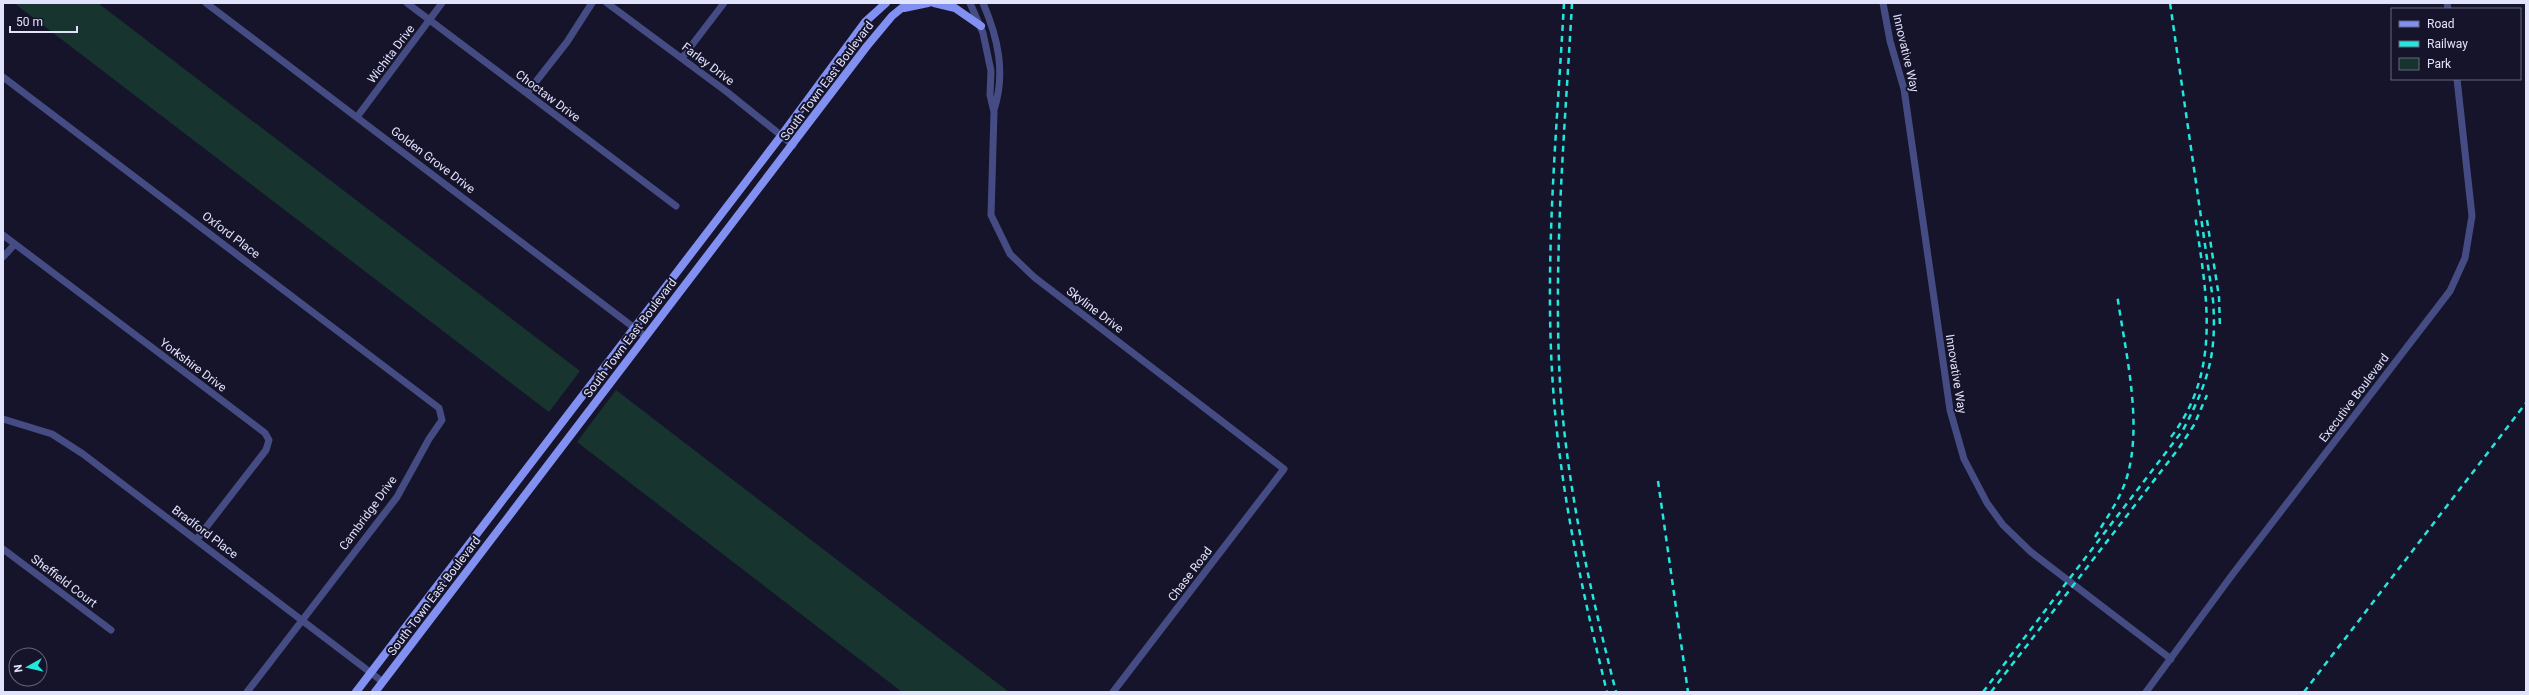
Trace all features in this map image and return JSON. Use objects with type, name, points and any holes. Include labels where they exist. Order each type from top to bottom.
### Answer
[{"type":"main road","name":"South Town East Boulevard","points":[[356,692],[633,327],[781,136],[865,22],[886,3]]},
{"type":"main road","name":"South Town East Boulevard","points":[[376,692],[645,336],[793,145],[867,46],[892,16],[908,3]]},
{"type":"main road","points":[[900,10],[928,3]]},
{"type":"main road","points":[[934,3],[955,8],[981,26]]},
{"type":"street","name":"Golden Grove Drive","points":[[206,3],[645,336]]},
{"type":"street","name":"Choctaw Drive","points":[[408,3],[676,206]]},
{"type":"street","name":"Wichita Drive","points":[[357,117],[442,3]]},
{"type":"street","points":[[527,93],[567,42],[592,3]]},
{"type":"street","name":"Farley Drive","points":[[607,3],[682,58],[793,145]]},
{"type":"street","points":[[682,58],[724,3]]},
{"type":"street","name":"Skyline Drive","points":[[970,3],[981,26],[988,48],[991,71],[990,95],[994,112]]},
{"type":"street","name":"Skyline Drive","points":[[982,3],[995,35],[1000,63],[999,94],[994,112],[991,215],[1010,254],[1034,277],[1284,469]]},
{"type":"street","name":"Innovative Way","points":[[1883,3],[1890,41],[1904,89],[1950,410],[1964,459],[1987,503],[2019,542],[2172,659]]},
{"type":"street","name":"Oxford Place","points":[[3,77],[427,398],[439,408],[443,414]]},
{"type":"street","name":"Executive Boulevard","points":[[2146,692],[2172,659],[2232,575],[2450,291],[2465,258],[2472,216],[2457,80]]},
{"type":"street","name":"Yorkshire Drive","points":[[3,235],[265,433],[268,440],[266,450],[197,539]]},
{"type":"street","points":[[3,257],[15,244]]},
{"type":"street","name":"Cambridge Drive","points":[[247,692],[397,497],[429,439],[442,420],[443,414]]},
{"type":"street","name":"Bradford Place","points":[[3,419],[52,434],[83,454],[197,539],[383,682]]},
{"type":"street","name":"Chase Road","points":[[1113,692],[1284,469]]},
{"type":"street","name":"Sheffield Court","points":[[3,549],[111,630]]},
{"type":"green space","points":[[14,3],[98,3],[580,371],[549,412]]},
{"type":"green space","points":[[616,390],[1009,692],[902,692],[577,442]]},
{"type":"railway","points":[[1564,3],[1552,195],[1550,291],[1553,387],[1556,426],[1573,540],[1607,692]]},
{"type":"railway","points":[[1572,3],[1563,145],[1559,241],[1558,336],[1560,383],[1568,461],[1581,539],[1597,615],[1616,692]]},
{"type":"railway","points":[[1983,692],[2183,430],[2199,397],[2209,368],[2214,337],[2213,300],[2170,3]]},
{"type":"railway","points":[[2171,437],[2187,411],[2198,385],[2204,357],[2207,330],[2203,273],[2195,215]]},
{"type":"railway","points":[[2207,220],[2219,297],[2220,329]]},
{"type":"railway","points":[[2095,537],[2120,495],[2126,480],[2131,459],[2133,436],[2131,388],[2117,294]]},
{"type":"railway","points":[[1991,692],[2179,448],[2194,425],[2207,395]]},
{"type":"railway","points":[[2304,692],[2526,403]]},
{"type":"railway","points":[[1658,481],[1688,692]]}]
